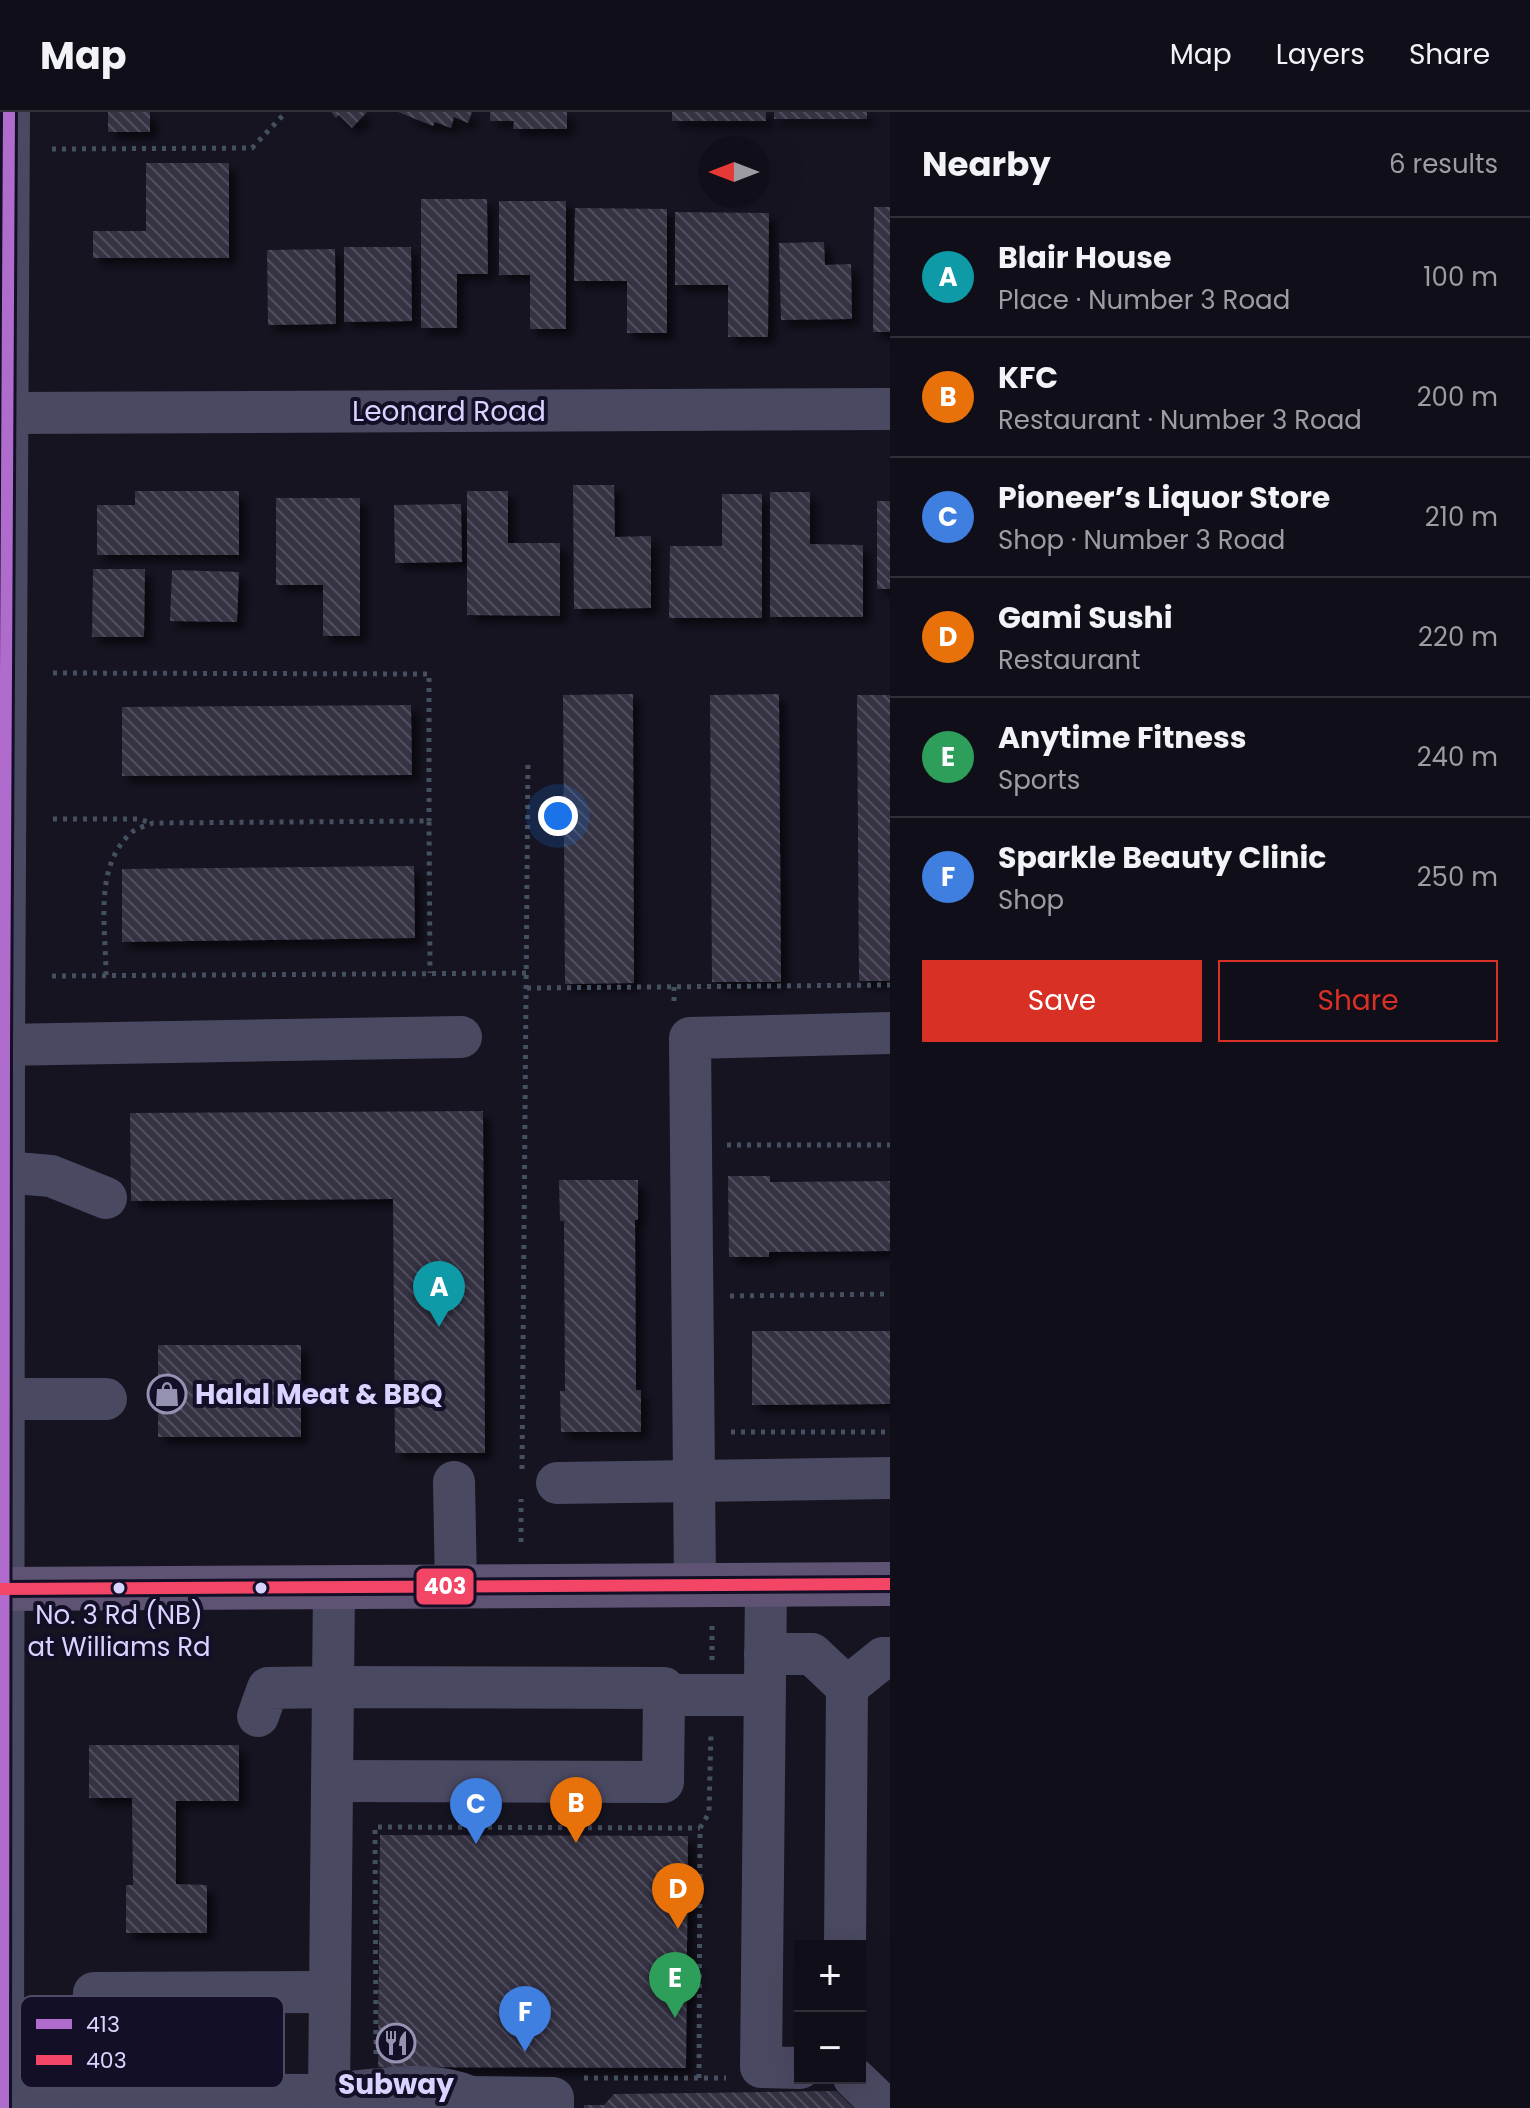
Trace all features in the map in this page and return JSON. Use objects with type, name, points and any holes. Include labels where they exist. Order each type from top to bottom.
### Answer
[{"type":"main road","points":[[2,1589],[890,1584]]},
{"type":"street","points":[[9,112],[2,1045],[5,1399],[2,1589],[3,2101],[93,2095],[329,2095],[375,2088],[460,2091],[480,2102],[553,2088]]},
{"type":"street","name":"Leonard Road","points":[[9,413],[890,409]]},
{"type":"street","points":[[695,1586],[690,1038],[890,1033]]},
{"type":"street","points":[[2,1045],[461,1037]]},
{"type":"street","points":[[4,1172],[51,1176],[106,1198]]},
{"type":"street","points":[[5,1399],[106,1399]]},
{"type":"street","points":[[533,1485],[890,1478]]},
{"type":"street","points":[[454,1482],[456,1587]]},
{"type":"street","points":[[766,1585],[761,2067],[794,2068]]},
{"type":"street","points":[[329,2095],[334,1588]]},
{"type":"street","points":[[765,1654],[812,1654],[847,1687],[845,1940]]},
{"type":"street","points":[[847,1687],[883,1658],[890,1658]]},
{"type":"street","points":[[258,1716],[268,1688],[664,1688],[663,1782],[332,1781]]},
{"type":"street","points":[[664,1695],[763,1695]]},
{"type":"street","points":[[94,1996],[94,1993],[330,1992]]},
{"type":"street","points":[[860,2084],[885,2108]]},
{"type":"street","points":[[93,2088],[93,2095]]},
{"type":"path","points":[[52,149],[252,148],[286,112]]},
{"type":"path","points":[[53,673],[429,674],[430,973]]},
{"type":"path","points":[[521,1542],[533,1485],[527,988],[528,760]]},
{"type":"path","points":[[53,819],[138,819],[153,823],[429,821]]},
{"type":"path","points":[[106,975],[105,888],[112,855],[133,831],[153,823]]},
{"type":"path","points":[[52,976],[527,973]]},
{"type":"path","points":[[527,988],[890,985]]},
{"type":"path","points":[[712,1145],[890,1145]]},
{"type":"path","points":[[728,1296],[890,1294]]},
{"type":"path","points":[[730,1432],[890,1432]]},
{"type":"path","points":[[712,1625],[712,1672]]},
{"type":"path","points":[[699,2078],[700,1828],[709,1813],[712,1719]]},
{"type":"path","points":[[376,2069],[375,1827],[700,1828]]},
{"type":"path","points":[[553,2088],[729,2078]]},
{"type":"building","points":[[108,112],[150,112],[150,132],[108,132]]},
{"type":"building","points":[[331,112],[367,112],[352,128],[339,115],[336,118]]},
{"type":"building","points":[[398,112],[472,112],[468,123],[454,117],[451,128],[435,122],[433,126]]},
{"type":"building","points":[[490,112],[567,112],[567,129],[513,129],[514,121],[490,121]]},
{"type":"building","points":[[672,112],[766,112],[766,121],[672,121]]},
{"type":"building","points":[[774,112],[867,112],[867,119],[774,119]]},
{"type":"building","points":[[146,163],[229,163],[229,258],[93,258],[93,231],[146,231]]},
{"type":"building","points":[[421,199],[487,199],[488,274],[457,274],[457,328],[421,328]]},
{"type":"building","points":[[499,201],[566,201],[566,329],[530,329],[530,275],[499,275]]},
{"type":"building","points":[[874,207],[890,207],[890,332],[873,332]]},
{"type":"building","points":[[575,208],[667,209],[667,333],[627,333],[627,281],[574,281]]},
{"type":"building","points":[[675,212],[769,213],[768,337],[728,337],[728,285],[675,285]]},
{"type":"building","points":[[824,242],[825,265],[851,264],[852,319],[781,320],[779,243]]},
{"type":"building","points":[[344,247],[411,247],[412,321],[344,322]]},
{"type":"building","points":[[335,249],[336,324],[268,325],[267,250]]},
{"type":"building","points":[[573,485],[614,485],[615,537],[651,536],[651,608],[574,609]]},
{"type":"building","points":[[135,491],[239,491],[239,555],[97,555],[97,505],[135,505]]},
{"type":"building","points":[[467,491],[508,491],[508,543],[560,543],[560,616],[467,615]]},
{"type":"building","points":[[770,492],[810,492],[810,544],[863,545],[863,617],[770,617]]},
{"type":"building","points":[[722,494],[762,494],[762,618],[669,618],[670,546],[722,546]]},
{"type":"building","points":[[276,498],[360,498],[360,636],[323,636],[323,585],[276,585]]},
{"type":"building","points":[[877,501],[890,501],[890,589],[877,589]]},
{"type":"building","points":[[461,504],[462,562],[395,563],[394,505]]},
{"type":"building","points":[[93,569],[145,569],[144,637],[92,637]]},
{"type":"building","points":[[172,570],[239,572],[237,622],[170,621]]},
{"type":"building","points":[[633,694],[634,983],[565,984],[563,695]]},
{"type":"building","points":[[779,694],[781,982],[712,982],[710,695]]},
{"type":"building","points":[[857,695],[890,695],[890,981],[859,981]]},
{"type":"building","points":[[411,705],[412,775],[122,776],[122,707]]},
{"type":"building","points":[[414,866],[415,938],[122,942],[122,869]]},
{"type":"building","points":[[483,1111],[485,1453],[395,1453],[393,1199],[131,1201],[130,1113]]},
{"type":"building","points":[[728,1176],[770,1176],[770,1182],[890,1181],[890,1251],[769,1252],[769,1257],[729,1257]]},
{"type":"building","points":[[559,1180],[638,1180],[638,1220],[635,1220],[636,1390],[641,1390],[641,1432],[561,1432],[560,1391],[565,1391],[564,1221],[560,1221]]},
{"type":"building","points":[[752,1331],[890,1331],[890,1404],[752,1405]]},
{"type":"building","points":[[158,1345],[301,1345],[301,1437],[158,1437]]},
{"type":"building","points":[[89,1745],[239,1745],[239,1801],[176,1801],[176,1884],[207,1885],[207,1933],[126,1933],[126,1885],[133,1885],[132,1798],[89,1798]]},
{"type":"building","points":[[380,1835],[688,1836],[686,2068],[378,2067]]},
{"type":"building","points":[[836,2091],[854,2108],[584,2108],[584,2105],[604,2105],[614,2094]]},
{"type":"transit line","name":"413","points":[[3,2108],[9,112]]},
{"type":"transit line","name":"403","points":[[0,1589],[890,1584]]},
{"type":"place","name":"Blair House","points":[[439,1327]]},
{"type":"place","name":"Halal Meat & BBQ","points":[[167,1394]]},
{"type":"place","name":"No. 3 Rd (NB) at Williams Rd","points":[[119,1588]]},
{"type":"place","name":"KFC","points":[[576,1843]]},
{"type":"place","name":"Pioneer’s Liquor Store","points":[[476,1844]]},
{"type":"place","name":"Gami Sushi","points":[[678,1929]]},
{"type":"place","name":"Anytime Fitness","points":[[675,2018]]},
{"type":"place","name":"Subway","points":[[396,2043]]},
{"type":"place","name":"Sparkle Beauty Clinic","points":[[525,2052]]}]
